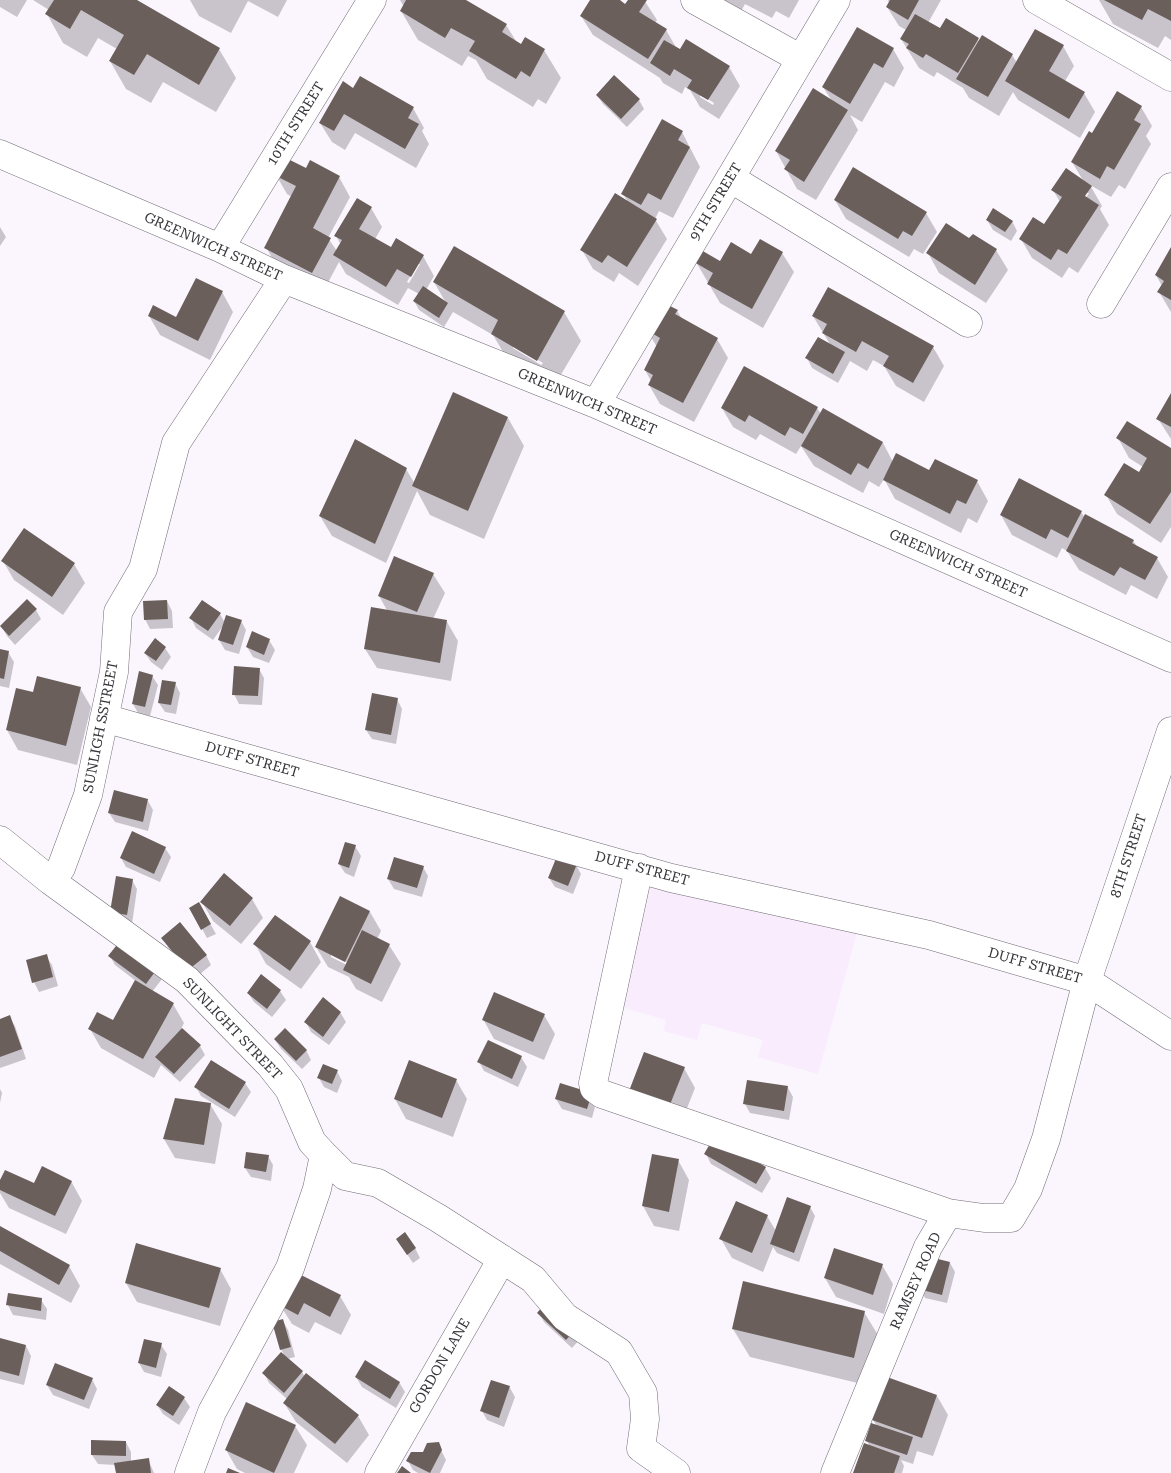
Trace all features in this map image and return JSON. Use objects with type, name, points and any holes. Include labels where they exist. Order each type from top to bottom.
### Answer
[{"type":"street","name":"10TH STREET","points":[[220,248],[372,0]]},
{"type":"street","points":[[695,0],[801,59]]},
{"type":"street","name":"9TH STREET","points":[[596,404],[836,0]]},
{"type":"street","points":[[1037,0],[1171,77]]},
{"type":"street","name":"GREENWICH STREET","points":[[0,154],[220,248],[284,279],[596,404],[1171,658]]},
{"type":"street","points":[[730,178],[968,323]]},
{"type":"street","points":[[1101,304],[1171,188]]},
{"type":"street","name":"SUNLIGH SSTREET","points":[[52,881],[61,868],[88,795],[114,672],[118,612],[143,568],[176,443],[284,279]]},
{"type":"street","name":"DUFF STREET","points":[[104,718],[671,878],[929,935],[1087,981],[1171,1036]]},
{"type":"street","name":"8TH STREET","points":[[1087,981],[1171,731]]},
{"type":"street","name":"SUNLIGHT STREET","points":[[0,840],[52,881],[187,980],[270,1065],[289,1089],[312,1142],[345,1176],[378,1183],[438,1218],[533,1279],[565,1316],[619,1352],[643,1393],[646,1419],[641,1448],[676,1473]]},
{"type":"street","points":[[639,868],[593,1083],[594,1088],[602,1094],[948,1213],[984,1218],[1011,1218],[1016,1211],[1028,1189],[1046,1139],[1087,981]]},
{"type":"street","points":[[189,1473],[212,1412],[290,1268],[317,1189],[324,1155]]},
{"type":"street","name":"RAMSEY ROAD","points":[[836,1473],[928,1247],[948,1213]]},
{"type":"street","name":"GORDON LANE","points":[[379,1473],[502,1260]]},
{"type":"shaded area","points":[[652,871],[858,929],[818,1074],[758,1057],[763,1040],[702,1023],[697,1040],[664,1031],[666,1020],[615,1005]]},
{"type":"building","points":[[54,0],[137,0],[220,48],[199,85],[147,54],[134,75],[109,61],[124,35],[81,10],[70,29],[45,14]]},
{"type":"building","points":[[406,0],[466,0],[507,24],[502,32],[521,44],[525,37],[545,49],[530,77],[521,71],[516,79],[469,51],[475,41],[451,28],[445,38],[400,11]]},
{"type":"building","points":[[590,0],[620,0],[625,4],[628,0],[647,0],[639,12],[667,29],[648,59],[580,16]]},
{"type":"building","points":[[890,0],[919,0],[908,20],[886,7]]},
{"type":"building","points":[[1104,0],[1171,0],[1171,21],[1148,9],[1142,20]]},
{"type":"building","points":[[915,14],[940,28],[946,18],[979,38],[958,73],[926,54],[923,58],[906,48],[909,44],[900,39]]},
{"type":"building","points":[[857,27],[894,48],[883,68],[874,63],[850,104],[822,87]]},
{"type":"building","points":[[1035,29],[1064,45],[1049,71],[1085,92],[1069,119],[1005,81]]},
{"type":"building","points":[[982,35],[1013,54],[988,97],[956,79]]},
{"type":"building","points":[[686,39],[730,66],[708,100],[687,88],[692,80],[674,69],[670,76],[650,63],[664,40],[680,49]]},
{"type":"building","points":[[614,75],[640,99],[621,119],[596,95]]},
{"type":"building","points":[[360,76],[414,107],[408,118],[419,124],[405,149],[344,114],[334,131],[319,123],[343,81],[353,88]]},
{"type":"building","points":[[813,88],[848,110],[804,182],[784,169],[790,160],[775,151]]},
{"type":"building","points":[[1117,91],[1142,106],[1134,120],[1141,124],[1114,170],[1107,166],[1100,179],[1071,162],[1089,131],[1092,133]]},
{"type":"building","points":[[662,119],[683,131],[678,140],[690,147],[661,200],[648,193],[641,205],[621,194]]},
{"type":"building","points":[[284,157],[306,168],[310,160],[340,176],[313,228],[331,238],[312,273],[264,248],[296,186],[274,175]]},
{"type":"building","points":[[853,167],[927,212],[912,236],[903,231],[898,239],[834,200]]},
{"type":"building","points":[[1066,168],[1092,186],[1085,196],[1099,205],[1067,254],[1058,249],[1051,260],[1019,239],[1033,217],[1044,224],[1062,197],[1051,190]]},
{"type":"building","points":[[615,193],[657,219],[627,267],[608,255],[602,263],[580,250]]},
{"type":"building","points":[[357,198],[372,207],[359,229],[391,247],[396,238],[424,255],[411,277],[397,269],[386,287],[333,255],[342,240],[334,236]]},
{"type":"building","points":[[993,208],[1013,221],[1005,232],[986,220]]},
{"type":"building","points":[[946,223],[969,238],[973,234],[997,249],[975,285],[926,253]]},
{"type":"building","points":[[760,239],[783,252],[752,309],[707,284],[713,273],[694,262],[701,250],[720,261],[731,242],[751,254]]},
{"type":"building","points":[[454,246],[565,311],[537,361],[491,334],[498,320],[433,282]]},
{"type":"building","points":[[1171,247],[1171,300],[1157,292],[1164,281],[1155,275]]},
{"type":"building","points":[[196,278],[223,291],[198,341],[148,316],[153,305],[176,317]]},
{"type":"building","points":[[423,286],[448,303],[439,318],[413,301]]},
{"type":"building","points":[[828,287],[934,346],[913,383],[883,366],[889,356],[862,341],[856,352],[822,333],[827,324],[812,316]]},
{"type":"building","points":[[660,301],[678,310],[675,314],[718,338],[683,403],[648,385],[653,375],[644,370],[660,338],[645,329]]},
{"type":"building","points":[[818,337],[845,352],[833,374],[805,358]]},
{"type":"building","points":[[744,366],[818,407],[803,434],[790,427],[785,436],[749,415],[745,422],[721,408]]},
{"type":"building","points":[[453,392],[508,417],[468,511],[412,486]]},
{"type":"building","points":[[1171,393],[1171,427],[1156,419]]},
{"type":"building","points":[[823,408],[883,442],[868,469],[858,463],[851,475],[801,446]]},
{"type":"building","points":[[1127,421],[1171,448],[1171,492],[1150,524],[1104,495],[1124,463],[1139,472],[1147,458],[1116,438]]},
{"type":"building","points":[[355,439],[407,468],[375,544],[319,516]]},
{"type":"building","points":[[896,453],[929,470],[935,459],[978,480],[966,504],[957,500],[950,514],[883,480]]},
{"type":"building","points":[[1019,478],[1082,511],[1068,538],[1051,529],[1046,539],[1000,515]]},
{"type":"building","points":[[1085,514],[1134,540],[1132,543],[1158,557],[1145,580],[1120,567],[1114,576],[1066,551]]},
{"type":"building","points":[[24,528],[75,563],[52,597],[1,561]]},
{"type":"building","points":[[394,556],[434,573],[417,612],[378,596]]},
{"type":"building","points":[[27,599],[37,609],[9,636],[0,626]]},
{"type":"building","points":[[167,600],[168,619],[144,620],[143,601]]},
{"type":"building","points":[[202,600],[221,613],[208,631],[189,618]]},
{"type":"building","points":[[371,607],[447,620],[440,663],[364,649]]},
{"type":"building","points":[[226,615],[242,620],[233,645],[218,640]]},
{"type":"building","points":[[252,631],[270,639],[264,655],[246,647]]},
{"type":"building","points":[[155,638],[166,647],[156,661],[144,653]]},
{"type":"building","points":[[0,649],[9,651],[4,679],[0,678]]},
{"type":"building","points":[[234,666],[260,668],[258,696],[232,695]]},
{"type":"building","points":[[139,671],[153,675],[145,707],[132,704]]},
{"type":"building","points":[[37,676],[81,687],[66,746],[6,730],[16,688],[33,692]]},
{"type":"building","points":[[162,680],[176,682],[171,705],[158,703]]},
{"type":"building","points":[[372,693],[398,698],[391,735],[365,730]]},
{"type":"building","points":[[114,790],[148,799],[143,822],[108,813]]},
{"type":"building","points":[[132,831],[166,847],[154,874],[120,858]]},
{"type":"building","points":[[345,842],[356,845],[349,868],[338,864]]},
{"type":"building","points":[[557,856],[577,864],[568,886],[548,878]]},
{"type":"building","points":[[394,857],[424,866],[417,888],[387,879]]},
{"type":"building","points":[[224,873],[253,898],[230,926],[200,902]]},
{"type":"building","points":[[116,876],[133,879],[127,915],[110,912]]},
{"type":"building","points":[[340,896],[370,911],[345,962],[315,947]]},
{"type":"building","points":[[199,902],[211,924],[201,930],[189,908]]},
{"type":"building","points":[[275,915],[311,941],[290,971],[253,944]]},
{"type":"building","points":[[180,922],[207,955],[188,970],[161,938]]},
{"type":"building","points":[[362,930],[390,944],[371,984],[343,970]]},
{"type":"building","points":[[124,936],[160,965],[146,984],[108,956]]},
{"type":"building","points":[[47,954],[53,977],[32,983],[26,960]]},
{"type":"building","points":[[261,974],[281,990],[267,1009],[247,993]]},
{"type":"building","points":[[135,980],[174,1003],[143,1059],[88,1029],[97,1012],[113,1020]]},
{"type":"building","points":[[494,992],[545,1014],[533,1042],[482,1020]]},
{"type":"building","points":[[323,997],[341,1012],[323,1037],[304,1022]]},
{"type":"building","points":[[10,1015],[22,1049],[0,1057],[0,1019]]},
{"type":"building","points":[[182,1028],[201,1045],[174,1074],[155,1057]]},
{"type":"building","points":[[285,1028],[307,1050],[296,1061],[274,1039]]},
{"type":"building","points":[[488,1040],[522,1056],[512,1079],[477,1062]]},
{"type":"building","points":[[644,1052],[685,1067],[669,1107],[629,1091]]},
{"type":"building","points":[[211,1060],[246,1082],[229,1109],[194,1087]]},
{"type":"building","points":[[409,1060],[457,1079],[442,1118],[394,1099]]},
{"type":"building","points":[[323,1064],[338,1070],[332,1084],[317,1078]]},
{"type":"building","points":[[747,1080],[788,1086],[784,1111],[743,1104]]},
{"type":"building","points":[[560,1083],[592,1093],[587,1109],[555,1099]]},
{"type":"building","points":[[175,1098],[211,1103],[204,1145],[163,1139]]},
{"type":"building","points":[[714,1137],[766,1167],[756,1184],[704,1154]]},
{"type":"building","points":[[246,1152],[269,1155],[266,1172],[244,1168]]},
{"type":"building","points":[[652,1154],[679,1159],[669,1212],[642,1206]]},
{"type":"building","points":[[42,1166],[72,1181],[55,1216],[0,1190],[0,1180],[5,1170],[34,1183]]},
{"type":"building","points":[[787,1197],[811,1206],[794,1253],[770,1244]]},
{"type":"building","points":[[736,1201],[768,1215],[752,1253],[719,1239]]},
{"type":"building","points":[[0,1226],[70,1265],[59,1285],[0,1251]]},
{"type":"building","points":[[405,1232],[416,1248],[407,1255],[396,1239]]},
{"type":"building","points":[[136,1243],[221,1268],[209,1308],[125,1283]]},
{"type":"building","points":[[834,1248],[883,1264],[873,1295],[824,1278]]},
{"type":"building","points":[[926,1256],[950,1262],[942,1295],[918,1289]]},
{"type":"building","points":[[295,1272],[341,1295],[330,1317],[304,1303],[298,1315],[279,1305]]},
{"type":"building","points":[[743,1281],[865,1311],[854,1358],[732,1329]]},
{"type":"building","points":[[8,1293],[42,1298],[41,1311],[6,1305]]},
{"type":"building","points":[[546,1302],[576,1329],[566,1340],[537,1313]]},
{"type":"building","points":[[283,1319],[291,1347],[280,1350],[272,1322]]},
{"type":"building","points":[[0,1338],[26,1345],[19,1376],[0,1371]]},
{"type":"building","points":[[144,1339],[162,1343],[156,1368],[138,1363]]},
{"type":"building","points":[[281,1352],[303,1371],[284,1393],[262,1373]]},
{"type":"building","points":[[365,1360],[400,1382],[390,1399],[355,1377]]},
{"type":"building","points":[[55,1363],[93,1378],[84,1400],[46,1385]]},
{"type":"building","points":[[306,1373],[359,1415],[335,1444],[283,1403]]},
{"type":"building","points":[[887,1377],[937,1395],[922,1438],[872,1420]]},
{"type":"building","points":[[491,1380],[510,1386],[499,1418],[480,1411]]},
{"type":"building","points":[[169,1386],[185,1397],[173,1416],[156,1405]]},
{"type":"building","points":[[246,1402],[296,1425],[274,1473],[225,1450]]},
{"type":"building","points":[[871,1423],[913,1437],[907,1455],[865,1441]]},
{"type":"building","points":[[91,1440],[126,1441],[126,1456],[91,1455]]},
{"type":"building","points":[[439,1442],[442,1450],[430,1473],[406,1461],[411,1452],[423,1452],[427,1443]]},
{"type":"building","points":[[864,1443],[900,1456],[894,1473],[853,1473]]},
{"type":"building","points":[[149,1458],[151,1473],[116,1473],[114,1463]]},
{"type":"building","points":[[402,1466],[411,1473],[397,1473]]},
{"type":"building","points":[[228,1468],[240,1473],[226,1473]]}]
